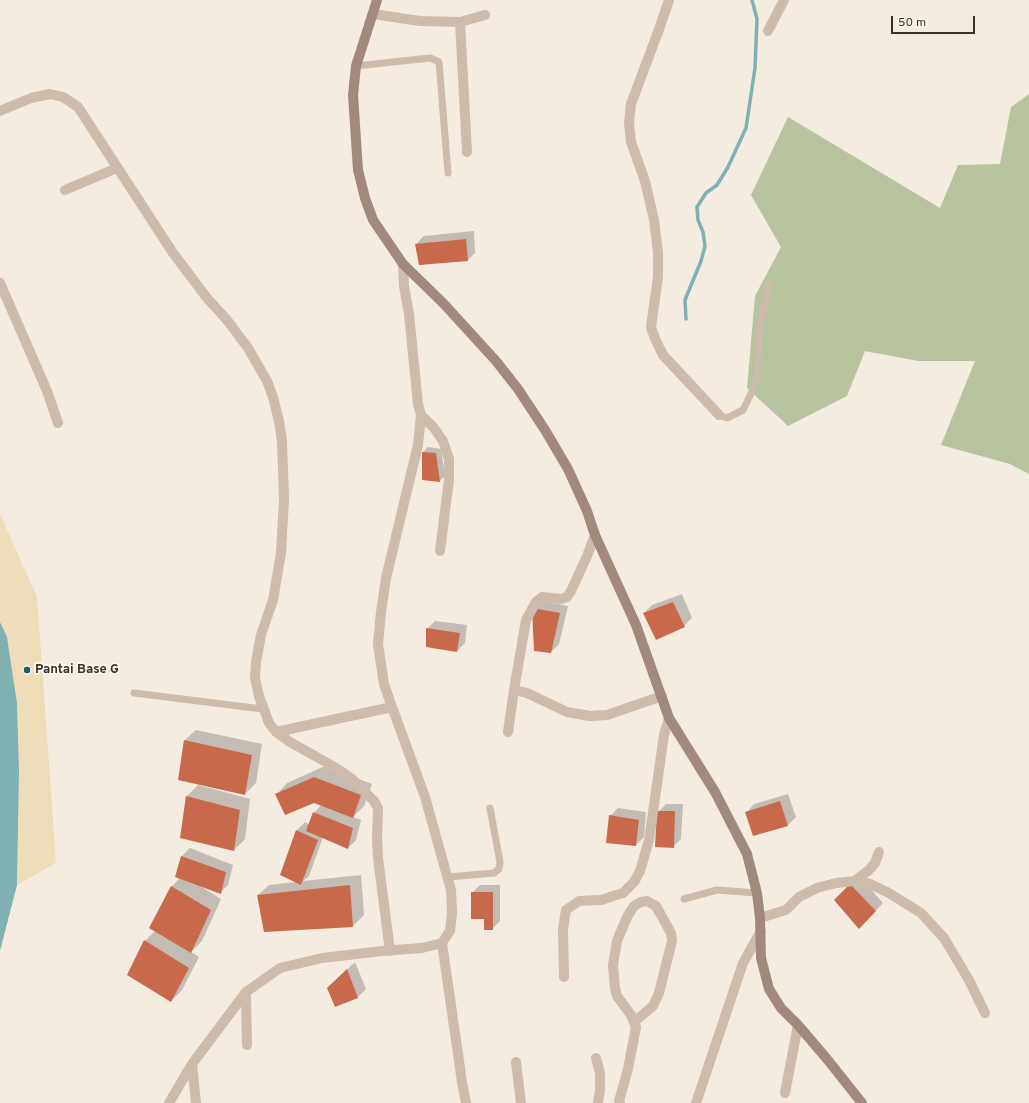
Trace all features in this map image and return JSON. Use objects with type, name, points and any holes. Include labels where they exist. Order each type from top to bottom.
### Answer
[{"type":"street","points":[[377,0],[356,66],[353,95],[358,170],[365,198],[373,220],[403,264],[444,304],[496,361],[518,389],[568,469],[587,511],[595,535],[636,625],[662,696],[668,718],[715,792],[747,854],[760,918],[761,958],[769,989],[781,1008],[798,1025],[827,1059],[862,1103]]},
{"type":"street","points":[[669,0],[631,104],[629,123],[631,142],[645,181],[654,220],[658,253],[658,277],[651,327],[663,355],[719,415]]},
{"type":"street","points":[[768,31],[784,0]]},
{"type":"street","points":[[373,14],[420,21],[460,22],[485,16]]},
{"type":"street","points":[[460,22],[467,152]]},
{"type":"street","points":[[0,111],[31,98],[50,94],[63,97],[78,107],[173,253],[248,348],[267,381],[274,397],[282,441],[284,499],[281,553],[273,600],[261,635],[256,662],[255,678],[262,709],[269,723],[276,732],[352,779],[374,801],[378,808],[378,858],[390,951]]},
{"type":"street","points":[[65,190],[118,168]]},
{"type":"street","points":[[403,264],[404,286],[418,404],[421,416],[418,445],[386,578],[378,644],[384,684],[425,797],[451,890],[452,913],[450,931],[442,943],[466,1103]]},
{"type":"street","points":[[0,283],[47,391],[58,423]]},
{"type":"street","points":[[421,416],[434,428],[443,441],[449,459],[449,480],[440,550]]},
{"type":"street","points":[[508,732],[526,620],[536,602],[542,597],[561,599],[567,597],[578,577],[595,535]]},
{"type":"street","points":[[514,690],[527,693],[567,712],[590,716],[614,713],[662,696]]},
{"type":"street","points":[[276,732],[392,707]]},
{"type":"street","points":[[564,977],[563,929],[566,910],[579,901],[601,900],[623,893],[634,882],[640,871],[649,840],[664,735],[668,718]]},
{"type":"street","points":[[855,881],[875,863],[879,852]]},
{"type":"street","points":[[760,918],[786,910],[799,897],[817,888],[836,883],[855,881],[870,884],[889,893],[921,913],[944,938],[969,980],[985,1013]]},
{"type":"street","points":[[620,1103],[619,1101],[628,1069],[636,1027],[631,1015],[617,996],[613,965],[617,941],[627,917],[634,906],[641,902],[647,901],[656,906],[671,933],[672,941],[659,993],[653,1006],[634,1022]]},
{"type":"street","points":[[696,1103],[743,962],[761,931]]},
{"type":"street","points":[[169,1103],[192,1064],[246,992],[280,968],[322,958],[422,948],[442,943]]},
{"type":"street","points":[[246,992],[247,1045]]},
{"type":"street","points":[[785,1093],[798,1025]]},
{"type":"street","points":[[596,1058],[600,1074],[598,1103]]},
{"type":"street","points":[[516,1062],[521,1103]]},
{"type":"street","points":[[192,1064],[196,1103]]},
{"type":"lane","points":[[356,66],[430,58],[439,62],[448,173]]},
{"type":"lane","points":[[719,415],[727,418],[743,410],[757,381],[759,334],[769,284]]},
{"type":"lane","points":[[134,693],[262,709]]},
{"type":"lane","points":[[448,877],[494,874],[499,869],[500,862],[490,808]]},
{"type":"lane","points":[[684,899],[717,890],[756,893]]},
{"type":"green space","points":[[1029,94],[1029,474],[1010,464],[941,445],[975,361],[918,361],[865,351],[847,396],[788,426],[747,388],[755,296],[781,247],[751,195],[788,117],[940,208],[958,165],[1000,164],[1011,107]]},
{"type":"sand","name":"Pantai Base G","points":[[0,514],[37,597],[56,863],[17,885],[19,771],[17,703],[7,637],[0,622]]},
{"type":"water","points":[[0,622],[7,637],[17,703],[19,771],[17,885],[0,951]]},
{"type":"building","points":[[466,239],[468,261],[419,265],[415,244]]},
{"type":"building","points":[[422,452],[436,453],[440,482],[422,480]]},
{"type":"building","points":[[673,602],[685,627],[656,640],[643,613]]},
{"type":"building","points":[[532,608],[560,613],[551,653],[534,651]]},
{"type":"building","points":[[426,628],[460,633],[457,652],[426,647]]},
{"type":"building","points":[[184,740],[252,755],[245,795],[178,780]]},
{"type":"building","points":[[314,777],[361,795],[353,818],[314,803],[285,815],[275,794]]},
{"type":"building","points":[[186,796],[240,810],[234,851],[180,838]]},
{"type":"building","points":[[780,801],[788,826],[753,836],[745,812]]},
{"type":"building","points":[[657,811],[675,811],[674,848],[655,847]]},
{"type":"building","points":[[313,812],[353,828],[348,849],[306,831]]},
{"type":"building","points":[[609,815],[639,820],[636,846],[606,843]]},
{"type":"building","points":[[296,830],[318,840],[301,885],[280,875]]},
{"type":"building","points":[[181,856],[226,872],[221,894],[175,877]]},
{"type":"building","points":[[850,884],[876,911],[859,929],[834,900]]},
{"type":"building","points":[[350,885],[353,927],[264,932],[257,895]]},
{"type":"building","points":[[171,886],[211,910],[191,953],[149,928]]},
{"type":"building","points":[[471,892],[493,892],[493,930],[484,930],[484,919],[471,919]]},
{"type":"building","points":[[144,940],[189,968],[171,1002],[127,975]]},
{"type":"building","points":[[347,969],[358,998],[335,1007],[327,988]]},
{"type":"waterway","points":[[686,319],[685,300],[701,261],[705,246],[703,232],[698,220],[697,207],[706,193],[717,185],[728,167],[746,128],[755,68],[757,19],[752,0]]},
{"type":"place","name":"Pantai Base G","points":[[27,670]]}]
